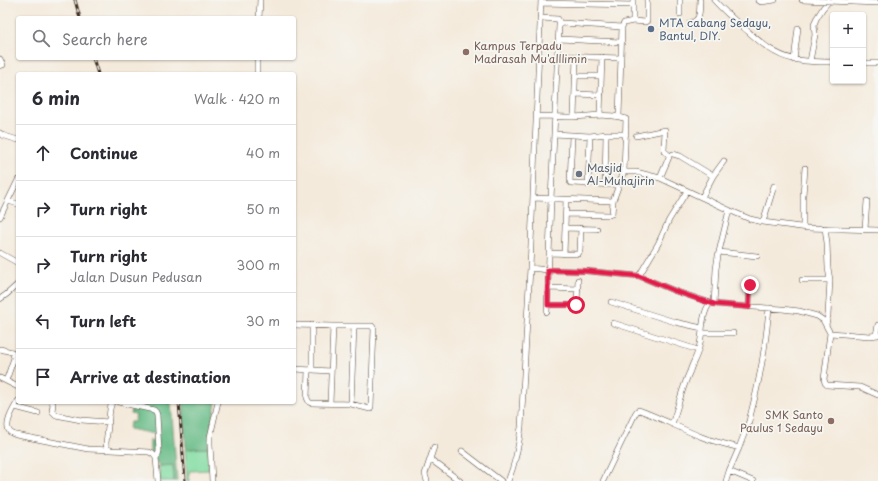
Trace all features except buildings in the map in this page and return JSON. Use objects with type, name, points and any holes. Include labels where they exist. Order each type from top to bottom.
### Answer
[{"type":"street","points":[[259,16],[260,0]]},
{"type":"street","points":[[619,116],[622,27],[624,22],[647,21],[647,0]]},
{"type":"street","points":[[680,0],[680,14]]},
{"type":"street","points":[[690,23],[694,22],[698,17],[700,0]]},
{"type":"street","points":[[714,0],[722,9],[765,46],[794,60],[830,62]]},
{"type":"street","points":[[758,0],[761,2],[775,0]]},
{"type":"street","points":[[802,0],[878,3]]},
{"type":"street","points":[[810,61],[815,35],[814,25],[822,8],[829,1]]},
{"type":"street","points":[[508,481],[515,461],[521,433],[530,268],[541,2],[633,2],[633,21]]},
{"type":"street","points":[[540,18],[558,19],[560,24],[547,312]]},
{"type":"street","points":[[560,24],[622,27]]},
{"type":"street","points":[[794,60],[798,28]]},
{"type":"street","points":[[559,39],[622,42]]},
{"type":"street","points":[[558,56],[620,58]]},
{"type":"street","points":[[574,117],[576,57]]},
{"type":"street","points":[[600,116],[602,57]]},
{"type":"street","points":[[0,59],[3,65],[0,66]]},
{"type":"street","points":[[257,72],[258,60]]},
{"type":"street","points":[[866,63],[878,64]]},
{"type":"street","points":[[576,76],[601,76]]},
{"type":"street","points":[[575,94],[601,95]]},
{"type":"street","points":[[536,116],[619,116],[626,119],[624,172],[613,201],[612,214],[566,214]]},
{"type":"street","points":[[636,136],[665,130],[664,151],[669,156],[660,178]]},
{"type":"street","points":[[0,134],[16,139]]},
{"type":"street","points":[[554,134],[572,136],[626,134]]},
{"type":"street","points":[[605,185],[606,134]]},
{"type":"street","points":[[572,136],[570,183],[588,185],[618,185]]},
{"type":"street","points":[[588,185],[590,136]]},
{"type":"street","points":[[673,154],[680,156],[713,176]]},
{"type":"street","points":[[702,197],[713,176],[724,161]]},
{"type":"street","points":[[802,227],[805,168]]},
{"type":"street","points":[[624,172],[636,172],[660,178],[750,219],[763,222],[802,227],[878,230]]},
{"type":"street","points":[[0,217],[16,184]]},
{"type":"street","points":[[763,222],[774,186]]},
{"type":"street","points":[[639,276],[658,244],[669,220],[687,191]]},
{"type":"street","points":[[533,198],[613,201]]},
{"type":"street","points":[[8,200],[16,203]]},
{"type":"street","points":[[564,254],[566,200]]},
{"type":"street","points":[[865,229],[867,201]]},
{"type":"street","points":[[672,424],[689,371],[698,350],[706,308],[712,303],[719,252],[729,210]]},
{"type":"street","points":[[565,228],[597,229]]},
{"type":"street","points":[[549,253],[577,255],[580,252],[581,228]]},
{"type":"street","points":[[825,228],[830,280],[826,326]]},
{"type":"street","points":[[719,252],[757,256]]},
{"type":"street","points":[[0,253],[16,262]]},
{"type":"street","points":[[530,268],[639,276],[675,291],[712,303],[782,309],[817,316],[823,320],[830,333],[824,379],[825,383],[827,385],[860,387],[878,395]]},
{"type":"street","points":[[548,305],[577,305],[578,280]]},
{"type":"street","points":[[802,280],[830,280]]},
{"type":"street","points":[[749,307],[750,285]]},
{"type":"street","points":[[0,299],[16,286]]},
{"type":"street","points":[[548,288],[578,289]]},
{"type":"street","points":[[611,302],[702,330],[733,333]]},
{"type":"street","points":[[726,481],[748,422],[758,386],[765,350],[769,308]]},
{"type":"street","points":[[613,323],[698,350]]},
{"type":"street","points":[[296,325],[312,325],[332,326],[372,326],[374,329],[370,409],[351,404],[309,402],[312,325]]},
{"type":"street","points":[[830,333],[870,336],[877,335],[878,325]]},
{"type":"street","points":[[330,403],[332,326]]},
{"type":"street","points":[[351,404],[354,326]]},
{"type":"street","points":[[0,349],[12,352],[14,356],[6,380]]},
{"type":"street","points":[[296,369],[331,371]]},
{"type":"street","points":[[0,378],[16,386]]},
{"type":"street","points":[[16,404],[9,420],[8,428],[16,435],[88,449],[149,452],[156,458]]},
{"type":"street","points":[[53,404],[52,411],[56,415],[81,420],[109,422]]},
{"type":"street","points":[[111,404],[106,446],[111,450]]},
{"type":"street","points":[[127,404],[154,410],[158,414],[160,451],[156,458],[158,481]]},
{"type":"street","points":[[212,481],[210,437],[218,404]]},
{"type":"street","points":[[15,407],[38,412]]},
{"type":"street","points":[[602,481],[635,414],[639,410],[704,438],[739,448]]},
{"type":"street","points":[[427,481],[425,474],[433,460],[434,447]]},
{"type":"street","points":[[462,451],[501,481]]},
{"type":"street","points":[[433,460],[460,481]]},
{"type":"street","points":[[729,471],[753,481]]},
{"type":"green space","points":[[142,404],[171,404],[177,481],[174,481],[173,465],[159,466],[150,451],[150,440],[154,441],[155,434],[129,429],[130,422],[134,422],[136,415],[131,414],[133,406],[141,408]]},
{"type":"green space","points":[[183,404],[216,404],[208,448],[186,449]]},
{"type":"green space","points":[[208,448],[209,470],[189,471],[189,481],[187,481],[185,449]]},
{"type":"green space","points":[[173,465],[174,481],[160,481],[159,466]]},
{"type":"railway","points":[[75,0],[79,16]]},
{"type":"railway","points":[[94,60],[97,72]]},
{"type":"railway","points":[[179,404],[185,481]]},
{"type":"place","name":"MTA cabang Sedayu, Bantul, DIY.","points":[[651,29]]},
{"type":"place","name":"Kampus Terpadu Madrasah Mu'alllimin","points":[[466,52]]},
{"type":"place","name":"Masjid Al-Muhajirin","points":[[579,174]]},
{"type":"place","name":"SMK Santo Paulus 1 Sedayu","points":[[831,421]]},
{"type":"route","points":[[576,305],[548,305],[548,270],[586,271],[639,276],[675,291],[714,304],[749,307],[750,285]]}]
